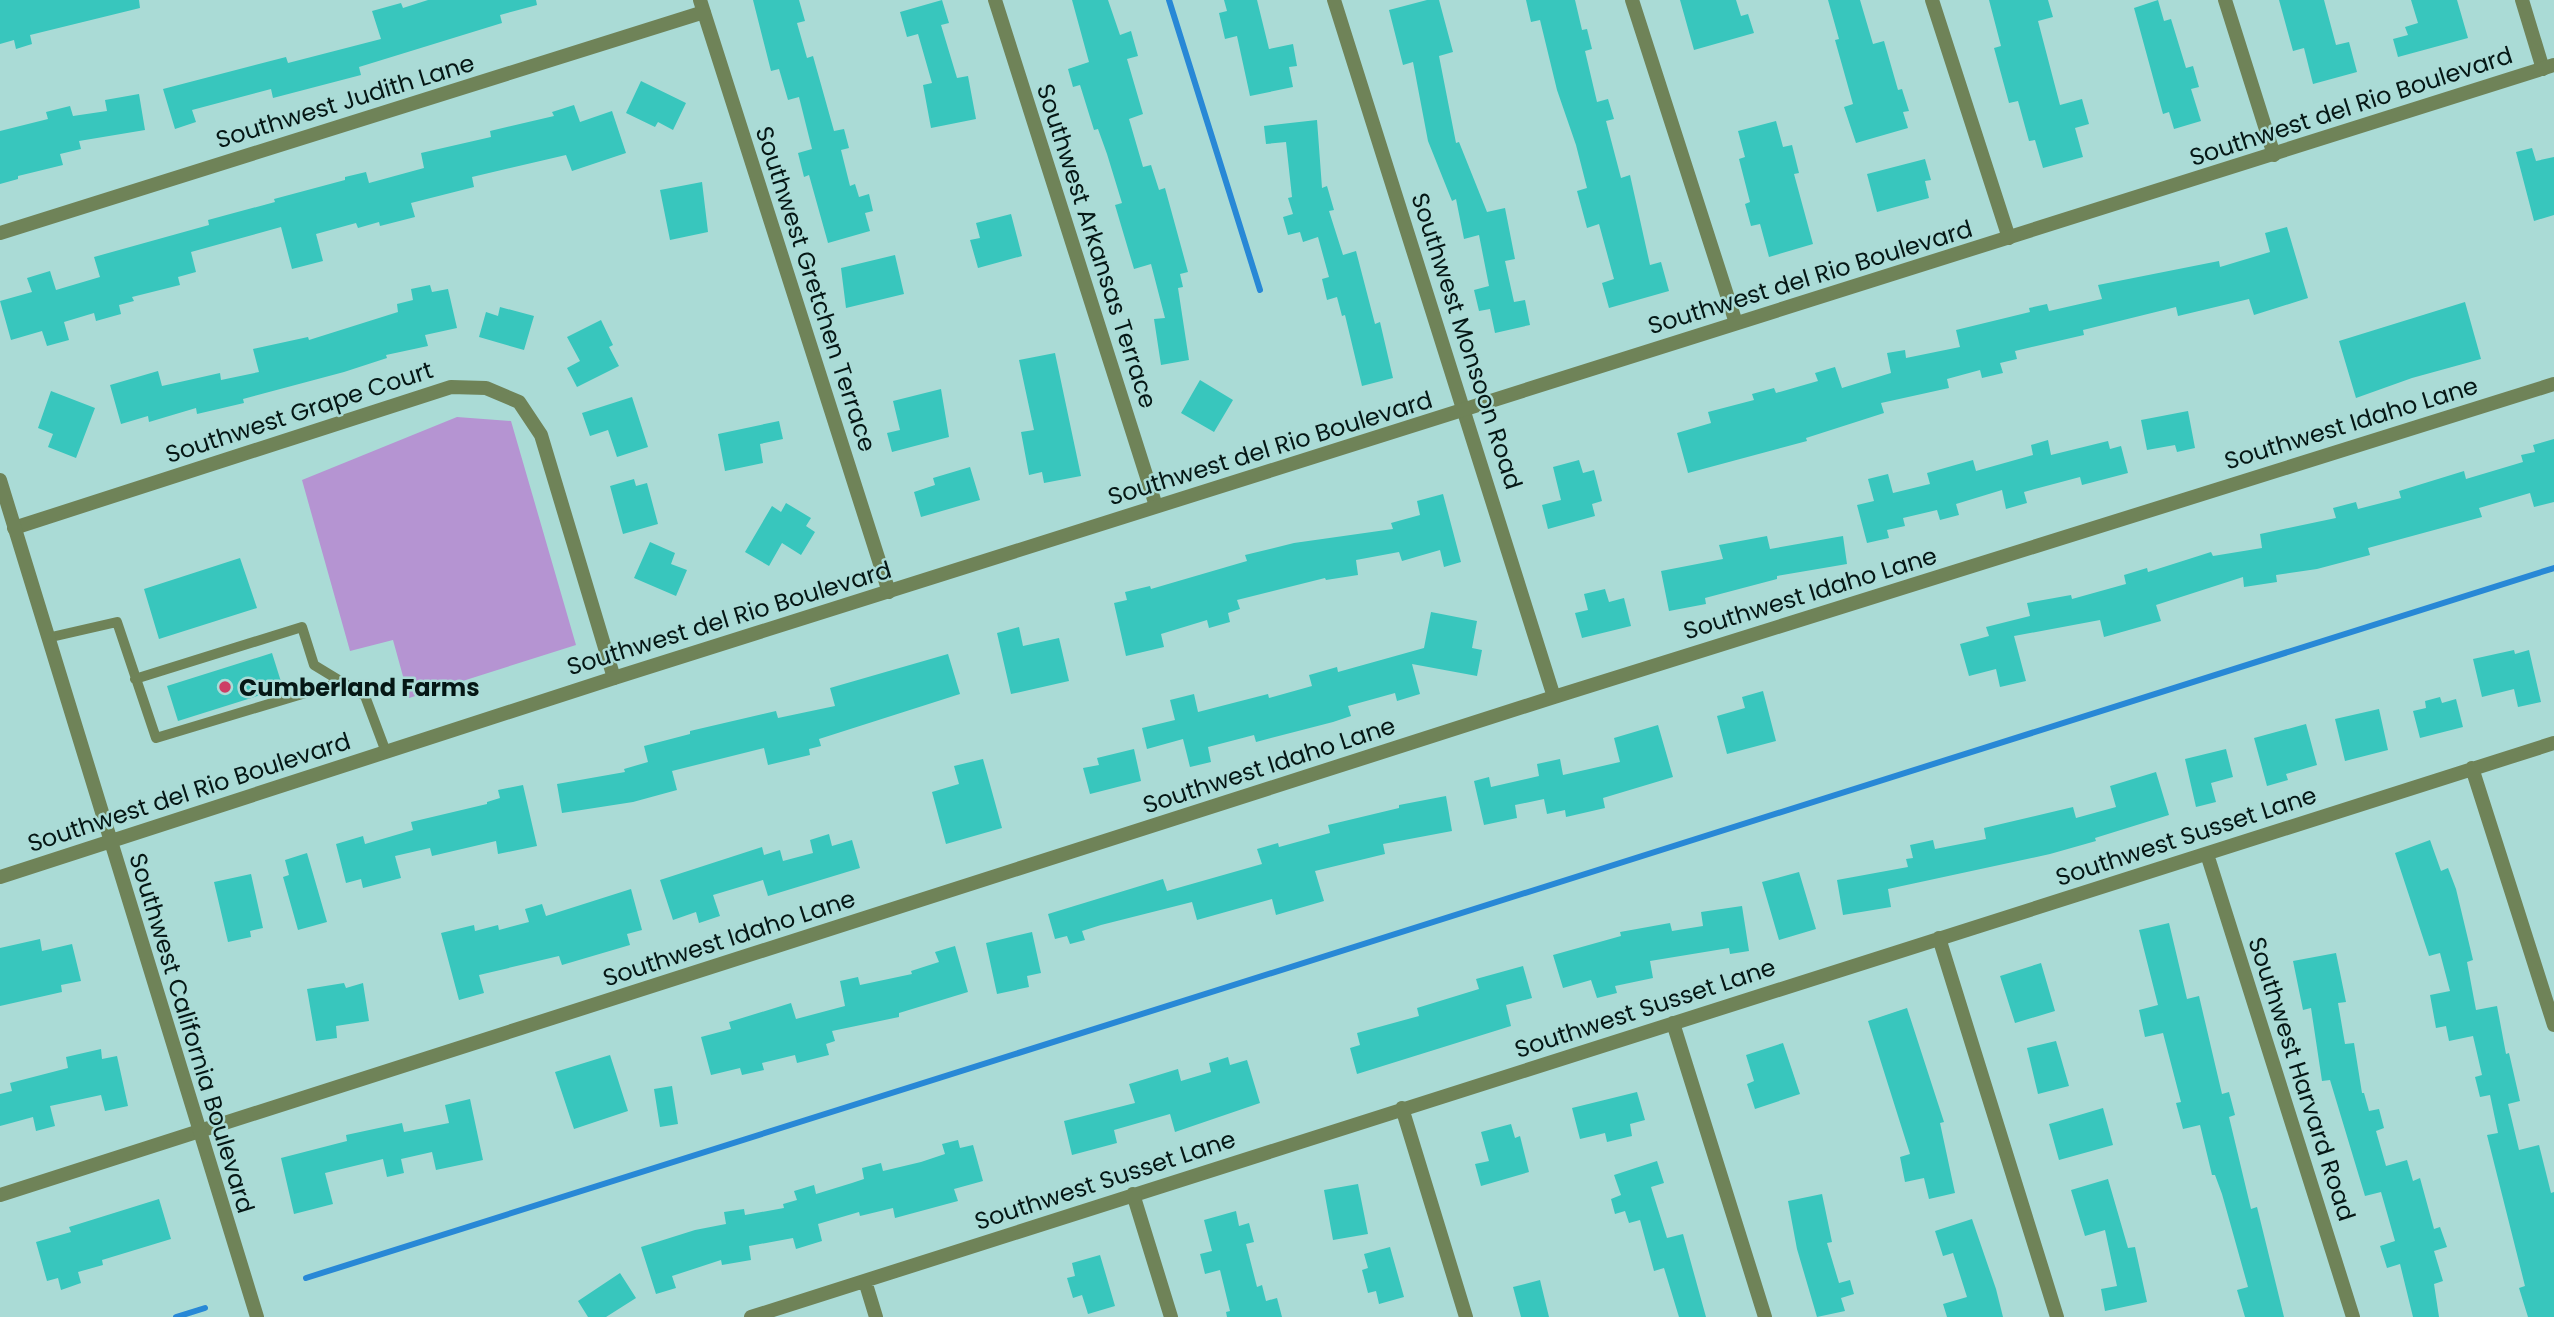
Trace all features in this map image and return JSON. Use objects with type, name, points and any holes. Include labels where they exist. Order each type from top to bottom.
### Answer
[{"type":"street","name":"Southwest Arkansas Terrace","points":[[995,0],[1156,506]]},
{"type":"street","name":"Southwest Monsoon Road","points":[[1334,0],[1466,411],[1554,697]]},
{"type":"street","points":[[1632,0],[1735,323]]},
{"type":"street","points":[[1932,0],[2009,239]]},
{"type":"street","points":[[2225,0],[2274,155]]},
{"type":"street","points":[[2522,0],[2549,67]]},
{"type":"street","name":"Southwest Judith Lane","points":[[0,233],[702,6]]},
{"type":"street","name":"Southwest Gretchen Terrace","points":[[702,6],[889,592]]},
{"type":"street","name":"Southwest del Rio Boulevard","points":[[0,877],[614,678],[2549,67]]},
{"type":"street","name":"Southwest Idaho Lane","points":[[0,1195],[1554,697],[2554,384]]},
{"type":"street","name":"Southwest Grape Court","points":[[14,528],[451,387],[486,388],[519,402],[541,435],[614,678]]},
{"type":"street","name":"Southwest California Boulevard","points":[[0,480],[257,1317]]},
{"type":"street","name":"Southwest Susset Lane","points":[[751,1317],[2554,743]]},
{"type":"street","points":[[2472,768],[2554,1025]]},
{"type":"street","name":"Southwest Harvard Road","points":[[2207,854],[2353,1317]]},
{"type":"street","points":[[1939,938],[2057,1317]]},
{"type":"street","points":[[1673,1023],[1765,1317]]},
{"type":"street","points":[[1402,1108],[1466,1317]]},
{"type":"street","points":[[1133,1194],[1171,1317]]},
{"type":"street","points":[[865,1282],[876,1317]]},
{"type":"lane","points":[[47,638],[117,622],[156,738],[342,682]]},
{"type":"lane","points":[[135,679],[302,627],[314,665],[365,696],[386,752]]},
{"type":"shaded area","points":[[457,417],[511,421],[576,645],[409,698],[393,640],[350,651],[302,480]]},
{"type":"building","points":[[0,0],[139,0],[140,8],[30,35],[32,44],[16,49],[14,40],[0,44]]},
{"type":"building","points":[[428,0],[536,0],[537,5],[500,15],[502,23],[359,67],[361,75],[273,98],[271,89],[192,110],[196,122],[175,129],[163,89],[286,57],[288,63],[381,39],[372,11],[401,3],[403,8]]},
{"type":"building","points":[[753,0],[799,0],[805,21],[797,23],[807,58],[813,56],[834,131],[844,129],[849,148],[841,150],[850,186],[855,184],[859,197],[869,194],[873,211],[865,213],[870,231],[828,243],[809,175],[804,177],[798,153],[812,149],[799,97],[788,100],[779,69],[771,71]]},
{"type":"building","points":[[942,0],[949,23],[941,25],[957,78],[968,76],[976,119],[931,128],[923,85],[932,83],[918,34],[907,37],[900,12]]},
{"type":"building","points":[[1072,0],[1108,0],[1120,35],[1131,31],[1138,56],[1127,59],[1143,114],[1129,119],[1143,167],[1151,165],[1159,190],[1165,188],[1188,272],[1180,274],[1183,287],[1178,288],[1189,360],[1161,365],[1154,319],[1165,318],[1151,264],[1134,269],[1115,205],[1122,203],[1107,154],[1098,129],[1094,130],[1080,85],[1073,87],[1068,69],[1089,62]]},
{"type":"building","points":[[1224,0],[1257,0],[1269,49],[1293,44],[1297,66],[1289,67],[1293,87],[1250,96],[1237,36],[1225,39],[1219,13],[1227,11]]},
{"type":"building","points":[[1427,0],[1439,0],[1453,52],[1439,56],[1456,143],[1459,142],[1487,212],[1505,208],[1515,259],[1505,261],[1514,302],[1525,300],[1530,325],[1495,333],[1490,309],[1479,311],[1474,290],[1489,286],[1479,235],[1464,239],[1456,199],[1452,201],[1428,141],[1413,62],[1403,65],[1389,10]]},
{"type":"building","points":[[1526,0],[1575,0],[1582,30],[1587,29],[1592,49],[1585,51],[1597,102],[1608,99],[1614,119],[1606,121],[1621,178],[1630,175],[1650,265],[1661,262],[1669,291],[1609,308],[1602,283],[1614,279],[1599,224],[1587,228],[1577,191],[1587,188],[1576,145],[1557,90],[1540,20],[1531,22]]},
{"type":"building","points":[[1680,0],[1736,0],[1741,16],[1748,14],[1754,33],[1694,50]]},
{"type":"building","points":[[1828,0],[1860,0],[1873,44],[1884,41],[1898,90],[1902,89],[1909,111],[1903,112],[1908,128],[1856,143],[1844,107],[1853,104],[1835,40],[1839,39]]},
{"type":"building","points":[[1989,0],[2048,0],[2053,17],[2038,21],[2060,105],[2082,99],[2089,124],[2075,128],[2083,157],[2043,168],[2035,140],[2029,141],[2018,101],[2009,103],[1994,48],[2001,46]]},
{"type":"building","points":[[2158,0],[2164,21],[2171,19],[2186,68],[2193,66],[2199,87],[2191,89],[2201,121],[2174,129],[2169,112],[2163,114],[2134,8]]},
{"type":"building","points":[[2279,0],[2324,0],[2336,45],[2349,42],[2357,72],[2313,84],[2304,48],[2293,51]]},
{"type":"building","points":[[2411,0],[2457,0],[2468,38],[2398,57],[2393,39],[2408,35],[2405,27],[2418,23]]},
{"type":"building","points":[[641,81],[686,103],[673,130],[658,122],[655,127],[626,113]]},
{"type":"building","points":[[139,94],[145,130],[79,141],[81,149],[60,154],[63,165],[18,176],[18,179],[0,184],[0,131],[48,119],[46,112],[70,106],[73,116],[107,111],[105,100]]},
{"type":"building","points":[[574,105],[580,122],[612,111],[626,153],[572,171],[566,155],[472,177],[474,187],[411,203],[415,217],[380,226],[379,222],[358,228],[356,223],[316,234],[323,261],[292,269],[281,227],[191,252],[196,272],[178,277],[180,285],[132,297],[134,301],[119,305],[121,314],[96,321],[94,313],[64,322],[69,340],[47,346],[42,331],[11,340],[0,301],[32,292],[27,278],[50,271],[56,290],[100,277],[94,257],[209,225],[208,220],[275,202],[274,199],[345,180],[345,177],[366,172],[369,183],[424,168],[421,153],[491,137],[490,131],[554,116],[552,112]]},
{"type":"building","points":[[1317,120],[1322,188],[1327,186],[1334,210],[1329,211],[1343,255],[1356,251],[1375,324],[1380,322],[1393,378],[1362,386],[1345,315],[1342,316],[1337,297],[1327,300],[1322,279],[1329,277],[1318,237],[1303,242],[1300,232],[1288,235],[1283,217],[1293,214],[1288,198],[1292,197],[1286,142],[1266,144],[1264,126]]},
{"type":"building","points":[[1776,121],[1783,147],[1792,145],[1799,173],[1794,174],[1813,244],[1769,257],[1760,224],[1751,226],[1745,204],[1750,202],[1739,159],[1745,157],[1738,131]]},
{"type":"building","points":[[2532,148],[2536,161],[2554,157],[2554,215],[2534,221],[2516,152]]},
{"type":"building","points":[[1925,159],[1931,180],[1925,181],[1929,198],[1877,212],[1867,174]]},
{"type":"building","points":[[702,182],[708,232],[670,240],[660,190]]},
{"type":"building","points":[[1011,214],[1022,256],[978,268],[970,240],[980,238],[976,223]]},
{"type":"building","points":[[2287,227],[2308,298],[2254,315],[2249,299],[2178,316],[2176,307],[2083,330],[2084,335],[2015,351],[2017,359],[2000,363],[2003,373],[1982,378],[1980,370],[1947,379],[1949,388],[1881,403],[1884,413],[1806,438],[1807,441],[1688,473],[1677,433],[1711,423],[1708,412],[1754,400],[1752,394],[1774,388],[1776,393],[1818,381],[1815,373],[1835,367],[1842,388],[1891,373],[1887,353],[1905,350],[1906,358],[1960,347],[1956,330],[2030,312],[2029,308],[2047,304],[2049,311],[2102,299],[2098,285],[2219,261],[2220,267],[2270,252],[2265,233]]},
{"type":"building","points":[[895,255],[904,294],[846,308],[841,268]]},
{"type":"building","points":[[430,285],[432,292],[448,289],[457,328],[425,335],[428,346],[386,355],[387,358],[344,372],[243,399],[244,403],[197,414],[196,408],[149,422],[148,416],[121,424],[110,385],[158,371],[162,386],[220,373],[221,380],[259,372],[253,349],[308,337],[309,340],[398,312],[397,304],[413,300],[411,289]]},
{"type":"building","points":[[2465,302],[2481,359],[2412,378],[2356,398],[2339,341]]},
{"type":"building","points":[[500,307],[534,316],[524,350],[479,337],[486,312],[498,316]]},
{"type":"building","points":[[601,320],[613,345],[609,347],[619,366],[577,387],[567,368],[580,361],[567,337]]},
{"type":"building","points":[[1055,353],[1081,476],[1044,483],[1042,472],[1029,475],[1021,432],[1034,430],[1019,360]]},
{"type":"building","points":[[1200,380],[1233,400],[1214,432],[1181,413]]},
{"type":"building","points":[[941,389],[949,437],[892,452],[887,433],[900,430],[893,401]]},
{"type":"building","points":[[51,391],[95,408],[76,458],[48,447],[53,434],[38,428]]},
{"type":"building","points":[[632,397],[648,447],[617,457],[608,430],[590,436],[582,413]]},
{"type":"building","points":[[2188,411],[2195,448],[2177,452],[2175,445],[2147,450],[2141,420]]},
{"type":"building","points":[[779,421],[783,439],[760,444],[763,463],[725,471],[718,434]]},
{"type":"building","points":[[2554,439],[2554,502],[2534,507],[2530,493],[2479,508],[2482,517],[2368,548],[2370,555],[2317,569],[2276,575],[2277,582],[2244,587],[2243,577],[2156,605],[2161,621],[2104,637],[2100,620],[2014,636],[2026,681],[2000,687],[1996,669],[1969,676],[1960,644],[1989,636],[1986,627],[2030,616],[2027,603],[2071,595],[2072,599],[2126,584],[2124,575],[2147,568],[2148,572],[2211,552],[2213,556],[2262,548],[2260,534],[2336,518],[2333,508],[2356,502],[2358,509],[2401,498],[2399,491],[2464,471],[2466,479],[2523,462],[2521,455],[2535,452],[2533,445]]},
{"type":"building","points":[[2048,440],[2051,455],[2108,441],[2110,449],[2121,446],[2128,473],[2082,485],[2080,477],[2024,492],[2027,503],[2006,509],[2002,490],[1956,504],[1959,515],[1940,520],[1937,510],[1903,518],[1905,526],[1887,530],[1889,538],[1867,543],[1857,505],[1874,501],[1868,479],[1888,474],[1893,493],[1930,484],[1927,473],[1973,460],[1976,471],[2033,455],[2031,445]]},
{"type":"building","points":[[1579,460],[1583,473],[1594,470],[1602,501],[1592,504],[1595,516],[1548,529],[1542,505],[1561,500],[1553,467]]},
{"type":"building","points":[[970,467],[980,500],[921,517],[914,492],[935,485],[933,478]]},
{"type":"building","points":[[634,479],[636,486],[647,483],[658,524],[623,534],[610,486]]},
{"type":"building","points":[[1443,494],[1461,562],[1444,567],[1440,550],[1402,561],[1399,552],[1356,560],[1358,575],[1325,578],[1237,600],[1240,609],[1228,613],[1230,622],[1209,628],[1207,620],[1161,634],[1164,647],[1126,656],[1114,603],[1127,600],[1125,592],[1150,586],[1151,589],[1247,561],[1245,555],[1294,543],[1393,529],[1391,523],[1420,515],[1417,501]]},
{"type":"building","points":[[786,503],[811,518],[806,526],[815,532],[801,555],[782,543],[769,566],[745,552],[772,506],[781,512]]},
{"type":"building","points":[[1767,536],[1770,549],[1843,536],[1847,564],[1777,576],[1777,579],[1705,598],[1706,604],[1669,611],[1661,571],[1723,559],[1719,545]]},
{"type":"building","points":[[650,542],[675,553],[671,564],[687,570],[676,596],[634,578]]},
{"type":"building","points":[[240,558],[257,608],[159,639],[144,589]]},
{"type":"building","points":[[1605,589],[1609,602],[1624,598],[1631,626],[1582,638],[1575,613],[1588,610],[1584,594]]},
{"type":"building","points":[[1431,612],[1477,621],[1472,648],[1482,650],[1477,676],[1412,664],[1420,694],[1397,701],[1395,693],[1348,706],[1351,716],[1333,722],[1256,742],[1254,735],[1208,747],[1211,762],[1190,767],[1183,739],[1147,749],[1142,728],[1175,720],[1170,700],[1194,694],[1198,712],[1268,694],[1269,698],[1312,686],[1309,675],[1337,667],[1338,672],[1424,648]]},
{"type":"building","points":[[1019,627],[1023,646],[1059,638],[1069,681],[1011,694],[997,633]]},
{"type":"building","points":[[2514,650],[2515,654],[2529,650],[2541,702],[2518,707],[2514,689],[2482,697],[2473,659]]},
{"type":"building","name":"Cumberland Farms","points":[[272,653],[283,688],[178,721],[167,686]]},
{"type":"building","points":[[948,654],[960,694],[819,739],[821,746],[809,749],[810,755],[768,765],[764,748],[672,771],[677,790],[633,802],[562,813],[557,784],[625,772],[624,769],[648,762],[644,746],[690,734],[690,731],[776,711],[778,718],[835,706],[830,688]]},
{"type":"building","points":[[1763,691],[1776,741],[1727,754],[1717,716],[1745,708],[1742,697]]},
{"type":"building","points":[[2440,697],[2442,703],[2456,699],[2463,727],[2420,738],[2413,711],[2426,708],[2425,701]]},
{"type":"building","points":[[2379,709],[2388,750],[2345,761],[2335,719]]},
{"type":"building","points":[[2306,724],[2317,765],[2286,774],[2288,780],[2267,786],[2254,738]]},
{"type":"building","points":[[1658,725],[1673,777],[1603,798],[1605,808],[1566,817],[1565,810],[1547,814],[1544,799],[1515,805],[1517,818],[1484,825],[1474,781],[1489,777],[1491,787],[1539,776],[1537,764],[1560,759],[1563,775],[1620,762],[1614,738]]},
{"type":"building","points":[[1134,749],[1141,781],[1090,794],[1083,768],[1099,765],[1097,758]]},
{"type":"building","points":[[2226,749],[2233,777],[2211,783],[2216,802],[2196,807],[2185,759]]},
{"type":"building","points":[[983,759],[1002,828],[946,844],[932,792],[959,784],[954,766]]},
{"type":"building","points":[[2156,772],[2169,815],[2050,854],[1888,889],[1891,907],[1843,915],[1837,880],[1908,867],[1906,859],[1913,858],[1910,845],[1933,840],[1935,849],[1986,839],[1984,828],[2073,807],[2076,818],[2116,807],[2110,786]]},
{"type":"building","points":[[523,785],[537,846],[498,854],[496,841],[432,856],[430,848],[395,856],[401,878],[363,888],[361,879],[346,883],[336,844],[363,836],[365,844],[413,830],[411,822],[487,804],[500,798],[498,790]]},
{"type":"building","points":[[1446,796],[1452,831],[1383,844],[1385,854],[1315,871],[1324,901],[1276,915],[1272,899],[1197,920],[1192,902],[1082,931],[1085,940],[1070,944],[1067,936],[1055,939],[1048,914],[1163,879],[1167,891],[1262,864],[1257,849],[1278,843],[1279,847],[1330,833],[1328,825],[1399,808],[1399,805]]},
{"type":"building","points":[[829,834],[832,846],[852,840],[860,868],[768,896],[763,880],[713,895],[720,916],[699,923],[696,912],[673,920],[660,880],[762,847],[764,855],[780,850],[783,861],[813,853],[810,840]]},
{"type":"building","points":[[2430,840],[2441,871],[2448,868],[2456,889],[2473,960],[2467,962],[2476,1010],[2497,1006],[2506,1054],[2509,1053],[2520,1101],[2508,1104],[2519,1150],[2539,1145],[2551,1193],[2554,1192],[2554,1317],[2528,1317],[2519,1288],[2525,1286],[2487,1135],[2498,1133],[2490,1095],[2480,1097],[2475,1077],[2482,1075],[2473,1036],[2449,1041],[2446,1026],[2436,1028],[2430,995],[2450,991],[2440,953],[2429,956],[2395,853]]},
{"type":"building","points":[[307,853],[327,922],[298,930],[283,877],[289,875],[285,860]]},
{"type":"building","points":[[1799,872],[1816,929],[1779,940],[1762,882]]},
{"type":"building","points":[[251,874],[263,928],[250,931],[251,937],[228,942],[214,882]]},
{"type":"building","points":[[631,889],[642,930],[627,934],[630,945],[562,965],[559,956],[479,975],[484,993],[459,1000],[441,933],[474,925],[475,931],[498,925],[499,930],[529,922],[525,909],[542,904],[546,916]]},
{"type":"building","points":[[1742,906],[1749,951],[1730,954],[1729,948],[1650,961],[1653,978],[1615,986],[1617,993],[1597,998],[1591,980],[1563,988],[1553,955],[1621,936],[1620,932],[1670,923],[1672,931],[1703,926],[1701,912]]},
{"type":"building","points":[[2169,923],[2187,999],[2199,996],[2222,1094],[2229,1092],[2235,1115],[2229,1117],[2251,1209],[2257,1207],[2284,1317],[2245,1317],[2237,1290],[2248,1287],[2222,1194],[2215,1175],[2212,1175],[2200,1125],[2183,1129],[2176,1103],[2181,1102],[2163,1033],[2145,1037],[2139,1010],[2158,1005],[2139,930]]},
{"type":"building","points":[[1032,932],[1041,973],[1027,976],[1029,987],[997,994],[986,943]]},
{"type":"building","points":[[40,939],[42,951],[72,944],[81,981],[61,985],[62,992],[0,1006],[0,948]]},
{"type":"building","points":[[955,946],[968,992],[899,1013],[899,1017],[832,1031],[835,1041],[826,1044],[829,1055],[797,1063],[795,1055],[762,1063],[764,1070],[742,1075],[740,1068],[711,1075],[701,1037],[731,1029],[729,1022],[791,1003],[796,1019],[845,1006],[840,981],[858,977],[860,985],[912,974],[911,971],[939,962],[935,952]]},
{"type":"building","points":[[2336,953],[2346,1002],[2338,1003],[2345,1044],[2354,1043],[2362,1093],[2369,1111],[2379,1109],[2384,1128],[2376,1131],[2386,1166],[2407,1160],[2413,1181],[2420,1178],[2434,1229],[2440,1227],[2447,1247],[2434,1251],[2443,1281],[2434,1284],[2439,1317],[2413,1317],[2400,1264],[2387,1268],[2380,1246],[2395,1241],[2381,1192],[2365,1196],[2330,1080],[2322,1081],[2311,1008],[2303,1010],[2293,961]]},
{"type":"building","points":[[2041,963],[2055,1011],[2015,1023],[2000,976]]},
{"type":"building","points":[[1523,966],[1532,998],[1506,1005],[1511,1026],[1357,1074],[1350,1048],[1360,1045],[1357,1033],[1419,1016],[1417,1008],[1479,989],[1476,979]]},
{"type":"building","points":[[344,983],[346,988],[363,983],[369,1021],[336,1026],[337,1038],[316,1041],[307,989]]},
{"type":"building","points":[[1907,1008],[1944,1122],[1940,1123],[1955,1193],[1929,1199],[1924,1178],[1905,1182],[1900,1157],[1910,1154],[1868,1021]]},
{"type":"building","points":[[2056,1041],[2069,1086],[2038,1094],[2027,1048]]},
{"type":"building","points":[[1783,1043],[1800,1094],[1755,1109],[1747,1084],[1754,1081],[1746,1055]]},
{"type":"building","points":[[101,1049],[102,1059],[117,1056],[128,1106],[105,1111],[101,1095],[50,1106],[55,1126],[36,1131],[33,1117],[0,1126],[0,1094],[12,1091],[10,1083],[68,1068],[66,1057]]},
{"type":"building","points":[[610,1055],[628,1111],[574,1129],[555,1072]]},
{"type":"building","points":[[1228,1057],[1230,1065],[1247,1060],[1260,1103],[1175,1132],[1170,1114],[1114,1130],[1117,1143],[1072,1155],[1064,1121],[1135,1103],[1129,1084],[1178,1069],[1181,1081],[1211,1072],[1209,1063]]},
{"type":"building","points":[[672,1086],[678,1124],[660,1127],[654,1089]]},
{"type":"building","points":[[1637,1092],[1645,1120],[1630,1124],[1632,1136],[1607,1142],[1605,1133],[1580,1139],[1572,1108]]},
{"type":"building","points":[[470,1099],[483,1160],[436,1170],[432,1152],[401,1159],[404,1173],[387,1177],[383,1159],[325,1173],[333,1204],[294,1214],[281,1158],[347,1141],[346,1135],[402,1123],[404,1132],[449,1123],[445,1105]]},
{"type":"building","points":[[2103,1108],[2113,1145],[2059,1160],[2049,1124]]},
{"type":"building","points":[[1511,1124],[1515,1138],[1520,1136],[1529,1172],[1481,1186],[1475,1164],[1489,1161],[1481,1132]]},
{"type":"building","points":[[958,1140],[960,1148],[973,1145],[983,1181],[954,1189],[958,1201],[895,1218],[893,1208],[860,1216],[859,1212],[818,1224],[822,1241],[796,1249],[793,1238],[749,1246],[751,1260],[722,1265],[721,1260],[672,1276],[676,1288],[656,1294],[641,1247],[695,1230],[726,1224],[724,1212],[744,1209],[745,1215],[784,1208],[783,1204],[797,1200],[794,1191],[814,1185],[816,1194],[864,1179],[862,1168],[881,1163],[883,1171],[945,1154],[942,1144]]},
{"type":"building","points":[[1657,1161],[1664,1183],[1651,1187],[1667,1238],[1683,1234],[1706,1317],[1679,1317],[1664,1268],[1654,1271],[1640,1220],[1629,1223],[1625,1211],[1615,1214],[1611,1199],[1621,1195],[1614,1175]]},
{"type":"building","points":[[2108,1179],[2128,1248],[2135,1247],[2147,1302],[2105,1311],[2101,1289],[2117,1286],[2105,1230],[2085,1236],[2071,1190]]},
{"type":"building","points":[[1358,1184],[1368,1234],[1333,1240],[1324,1190]]},
{"type":"building","points":[[1822,1194],[1832,1242],[1827,1243],[1839,1283],[1850,1280],[1854,1294],[1841,1298],[1845,1311],[1817,1317],[1797,1249],[1788,1201]]},
{"type":"building","points":[[159,1199],[171,1239],[102,1260],[103,1265],[78,1272],[81,1283],[61,1290],[58,1278],[47,1281],[36,1242],[71,1232],[69,1227]]},
{"type":"building","points":[[1236,1211],[1239,1226],[1249,1223],[1254,1242],[1246,1244],[1257,1287],[1262,1285],[1266,1301],[1277,1298],[1282,1317],[1227,1317],[1226,1312],[1230,1311],[1220,1270],[1205,1274],[1200,1254],[1212,1251],[1204,1220]]},
{"type":"building","points":[[1972,1219],[2003,1317],[1947,1317],[1943,1304],[1967,1297],[1953,1253],[1943,1256],[1935,1231]]},
{"type":"building","points":[[1390,1247],[1404,1297],[1379,1304],[1376,1291],[1368,1293],[1362,1270],[1368,1268],[1364,1254]]},
{"type":"building","points":[[1100,1255],[1115,1306],[1088,1314],[1082,1295],[1073,1298],[1067,1278],[1075,1276],[1072,1263]]},
{"type":"building","points":[[620,1273],[636,1298],[606,1317],[588,1317],[578,1301]]},
{"type":"building","points":[[1540,1280],[1549,1317],[1521,1317],[1513,1287]]},
{"type":"waterway","points":[[1169,0],[1260,290]]},
{"type":"waterway","points":[[306,1278],[2554,568]]},
{"type":"waterway","points":[[176,1317],[205,1308]]},
{"type":"place","name":"Cumberland Farms","points":[[225,687]]}]
